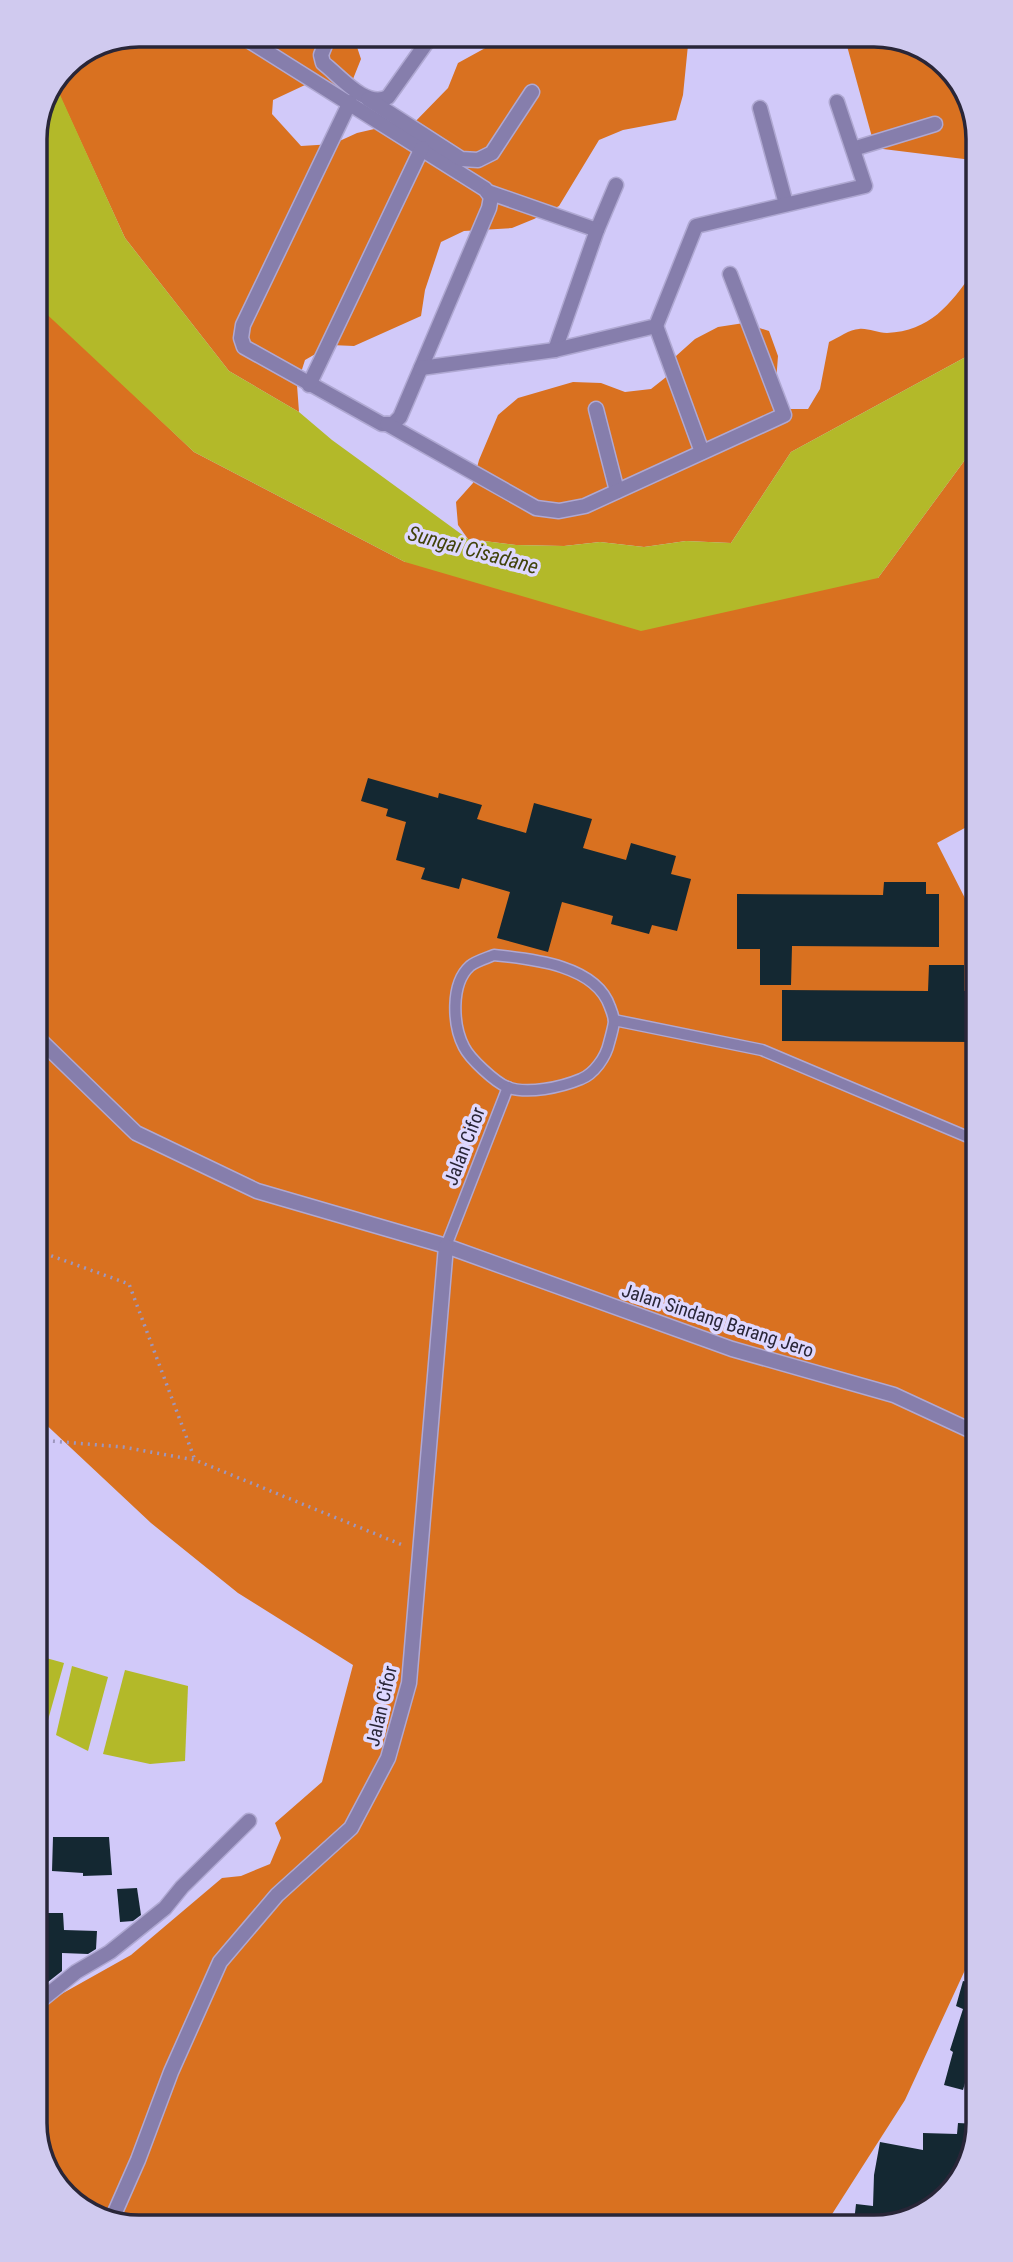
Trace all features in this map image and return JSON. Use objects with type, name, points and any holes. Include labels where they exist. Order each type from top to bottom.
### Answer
[{"type":"street","points":[[260,47],[488,192],[597,230]]},
{"type":"street","points":[[324,47],[321,55],[323,63],[368,99],[461,159],[478,160],[492,153],[532,92]]},
{"type":"street","points":[[368,99],[382,100],[388,97],[423,47]]},
{"type":"street","points":[[350,102],[243,326],[241,338],[244,347],[382,424],[393,424],[400,417],[489,208],[491,197],[488,192]]},
{"type":"street","points":[[702,452],[656,326],[696,226],[865,186],[837,102]]},
{"type":"street","points":[[760,108],[786,204]]},
{"type":"street","points":[[853,149],[935,124]]},
{"type":"street","points":[[310,385],[422,148]]},
{"type":"street","points":[[555,350],[597,230],[616,186]]},
{"type":"street","points":[[387,424],[536,508],[559,511],[579,508],[618,491],[784,415],[730,274]]},
{"type":"street","points":[[421,368],[555,350],[656,326]]},
{"type":"street","points":[[596,409],[618,491]]},
{"type":"street","name":"Jalan Sindang Barang Jero","points":[[47,1047],[136,1133],[257,1191],[446,1246],[732,1349],[894,1395],[966,1428]]},
{"type":"street","name":"Jalan Cifor","points":[[115,2211],[171,2072],[220,1962],[276,1895],[351,1828],[388,1758],[409,1684],[446,1246]]},
{"type":"street","points":[[47,1995],[76,1972],[110,1952],[165,1908],[182,1887],[249,1821]]},
{"type":"lane","points":[[494,955],[536,959],[584,976],[606,996],[614,1020],[608,1050],[590,1075],[566,1085],[538,1090],[508,1087],[484,1071],[464,1048],[456,1020],[456,999],[460,981],[470,967],[494,955]]},
{"type":"lane","points":[[614,1020],[762,1050],[966,1136]]},
{"type":"lane","name":"Jalan Cifor","points":[[446,1246],[508,1087]]},
{"type":"path","points":[[47,1254],[129,1284],[195,1460]]},
{"type":"path","points":[[47,1441],[124,1447],[195,1460],[420,1552]]},
{"type":"shaded area","points":[[139,47],[357,47],[361,59],[351,84],[329,89],[305,85],[273,100],[272,114],[301,146],[333,144],[357,133],[383,127],[409,128],[448,88],[458,63],[487,47],[688,47],[683,95],[676,120],[623,130],[599,140],[559,206],[534,219],[512,228],[464,231],[441,242],[425,290],[421,316],[354,346],[331,345],[305,360],[297,385],[299,412],[229,371],[125,238],[59,95],[74,74],[104,54]]},
{"type":"shaded area","points":[[847,47],[898,50],[920,60],[947,83],[961,110],[965,127],[966,159],[875,148]]},
{"type":"shaded area","points":[[966,281],[966,357],[791,452],[731,543],[686,541],[644,547],[600,542],[564,546],[516,545],[468,539],[458,525],[456,502],[473,483],[479,460],[498,415],[518,398],[573,382],[601,383],[625,392],[651,389],[670,374],[676,356],[695,339],[718,327],[744,323],[769,331],[778,356],[776,382],[782,409],[808,409],[820,389],[829,342],[855,329],[887,333],[915,327],[927,322],[956,295]]},
{"type":"shaded area","points":[[47,312],[194,452],[405,562],[878,578],[966,459],[966,827],[937,843],[966,900],[966,1968],[905,2100],[831,2215],[133,2215],[104,2208],[74,2188],[60,2169],[48,2135],[47,2002],[131,1955],[222,1878],[241,1876],[270,1864],[281,1838],[275,1823],[322,1782],[353,1665],[238,1593],[151,1523],[47,1426]]},
{"type":"water","name":"Sungai Cisadane","points":[[60,94],[125,238],[229,371],[299,412],[332,440],[468,539],[516,545],[564,546],[600,542],[644,547],[686,541],[731,543],[791,452],[966,357],[966,459],[878,578],[641,631],[405,562],[194,452],[47,314],[47,133],[54,104]]},
{"type":"water","points":[[47,1658],[64,1663],[47,1723]]},
{"type":"water","points":[[72,1666],[108,1677],[88,1751],[56,1735]]},
{"type":"water","points":[[125,1670],[188,1686],[185,1761],[150,1764],[103,1754]]},
{"type":"building","points":[[368,778],[438,798],[439,793],[482,805],[477,819],[526,833],[534,803],[592,819],[583,848],[626,860],[631,843],[676,856],[671,874],[691,879],[677,931],[652,925],[649,934],[611,924],[613,916],[562,902],[548,952],[497,938],[510,892],[462,878],[459,889],[421,879],[425,868],[396,860],[406,822],[386,816],[388,809],[361,801]]},
{"type":"building","points":[[884,882],[926,882],[926,894],[939,894],[939,947],[792,946],[791,985],[760,985],[760,949],[737,949],[737,894],[883,895]]},
{"type":"building","points":[[929,965],[964,965],[966,1042],[782,1041],[782,990],[928,991]]},
{"type":"building","points":[[53,1837],[109,1837],[112,1875],[83,1876],[83,1873],[52,1871]]},
{"type":"building","points":[[137,1888],[141,1915],[133,1921],[120,1922],[117,1889]]},
{"type":"building","points":[[47,1913],[63,1913],[64,1930],[97,1931],[96,1949],[88,1954],[62,1953],[62,1971],[48,1982]]},
{"type":"building","points":[[963,1981],[966,1982],[966,2083],[963,2090],[944,2085],[953,2052],[950,2050],[963,2009],[956,2006]]},
{"type":"building","points":[[958,2123],[966,2123],[961,2152],[947,2179],[939,2188],[903,2210],[855,2215],[856,2204],[873,2206],[874,2175],[880,2142],[923,2150],[923,2133],[957,2134]]}]
